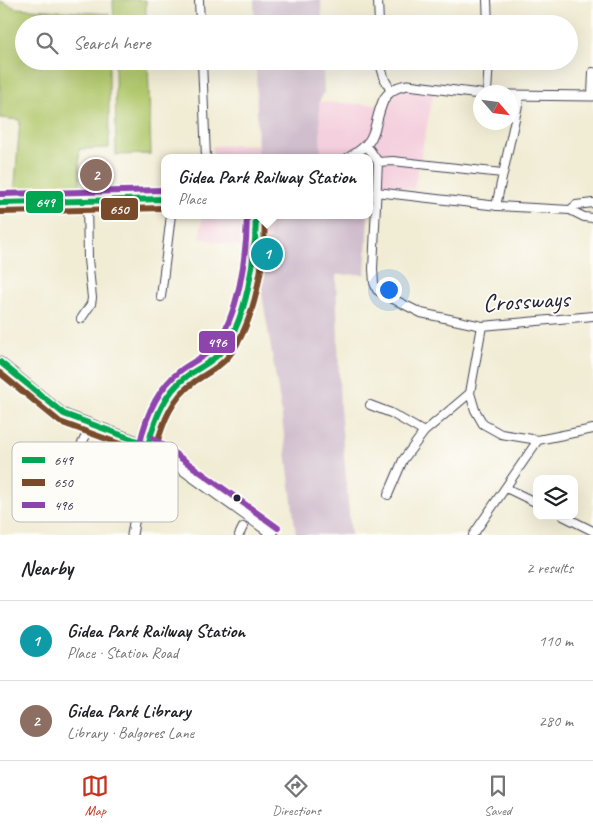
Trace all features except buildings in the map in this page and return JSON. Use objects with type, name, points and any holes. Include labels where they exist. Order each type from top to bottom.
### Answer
[{"type":"street","points":[[199,0],[200,15]]},
{"type":"street","points":[[378,0],[379,15]]},
{"type":"street","points":[[487,0],[488,15]]},
{"type":"street","points":[[202,70],[206,154]]},
{"type":"street","points":[[382,70],[391,90]]},
{"type":"street","points":[[487,85],[488,70]]},
{"type":"street","points":[[518,96],[593,96],[593,72]]},
{"type":"street","points":[[355,154],[366,147],[375,131],[384,99],[391,90],[408,85],[473,93]]},
{"type":"street","points":[[496,206],[509,130]]},
{"type":"street","points":[[366,147],[373,154]]},
{"type":"street","points":[[373,154],[378,162],[393,161],[502,173]]},
{"type":"street","name":"Crossways","points":[[378,162],[372,269],[377,290],[421,313],[482,326],[593,316]]},
{"type":"street","points":[[376,192],[496,206],[570,210],[584,217],[593,218]]},
{"type":"street","points":[[0,203],[161,199]]},
{"type":"street","points":[[81,319],[91,304],[92,298],[88,259],[87,201]]},
{"type":"street","points":[[570,210],[576,205],[593,203]]},
{"type":"street","points":[[161,297],[171,219]]},
{"type":"street","points":[[149,442],[160,408],[168,394],[180,382],[220,353],[236,326],[242,311],[254,248],[256,219]]},
{"type":"street","points":[[482,326],[470,393],[475,410],[483,424],[501,434],[538,440],[593,428]]},
{"type":"street","points":[[2,367],[64,414],[139,442]]},
{"type":"street","points":[[388,495],[403,460],[424,432],[470,393]]},
{"type":"street","points":[[370,405],[391,413],[424,432]]},
{"type":"street","points":[[82,442],[91,425]]},
{"type":"street","points":[[473,535],[538,440]]},
{"type":"street","points":[[178,467],[272,535]]},
{"type":"street","points":[[506,488],[533,501]]},
{"type":"street","points":[[571,520],[593,531]]},
{"type":"street","points":[[132,535],[134,522]]},
{"type":"street","points":[[239,535],[243,527]]},
{"type":"shaded area","points":[[254,0],[321,0],[322,15],[255,15]]},
{"type":"shaded area","points":[[256,70],[323,70],[324,92],[319,102],[321,154],[258,154]]},
{"type":"shaded area","points":[[411,87],[434,91],[414,189],[373,184],[373,154],[321,154],[319,102],[387,105],[397,92]]},
{"type":"shaded area","points":[[257,144],[258,154],[213,154],[213,146]]},
{"type":"shaded area","points":[[202,219],[269,219],[270,241],[241,247],[200,238]]},
{"type":"shaded area","points":[[269,219],[368,219],[365,274],[336,275],[340,408],[351,535],[296,535],[281,409],[259,276],[261,243],[270,240]]},
{"type":"green space","points":[[113,0],[146,0],[146,15],[114,15]]},
{"type":"green space","points":[[0,1],[16,8],[109,14],[15,15],[15,70],[109,70],[109,148],[79,149],[80,191],[77,194],[14,196],[20,120],[0,118]]},
{"type":"green space","points":[[115,70],[148,70],[151,154],[116,155]]},
{"type":"transit line","name":"496","points":[[0,194],[161,190]]},
{"type":"transit line","name":"649","points":[[0,203],[161,199]]},
{"type":"transit line","name":"650","points":[[0,212],[161,208]]},
{"type":"transit line","name":"496","points":[[140,442],[149,413],[165,386],[180,371],[210,351],[223,334],[230,319],[240,284],[247,219]]},
{"type":"transit line","name":"649","points":[[149,442],[157,416],[172,390],[187,376],[219,354],[237,326],[252,268],[256,219]]},
{"type":"transit line","name":"650","points":[[158,442],[169,411],[180,395],[186,388],[224,361],[238,343],[246,326],[257,290],[261,270],[265,219]]},
{"type":"transit line","name":"649","points":[[0,362],[64,414],[140,442]]},
{"type":"transit line","name":"650","points":[[0,373],[60,422],[115,442]]},
{"type":"transit line","name":"496","points":[[153,438],[159,442]]},
{"type":"transit line","name":"496","points":[[178,456],[278,528]]},
{"type":"place","name":"Gidea Park Library","points":[[96,175]]},
{"type":"place","name":"Gidea Park Railway Station","points":[[267,254]]}]
